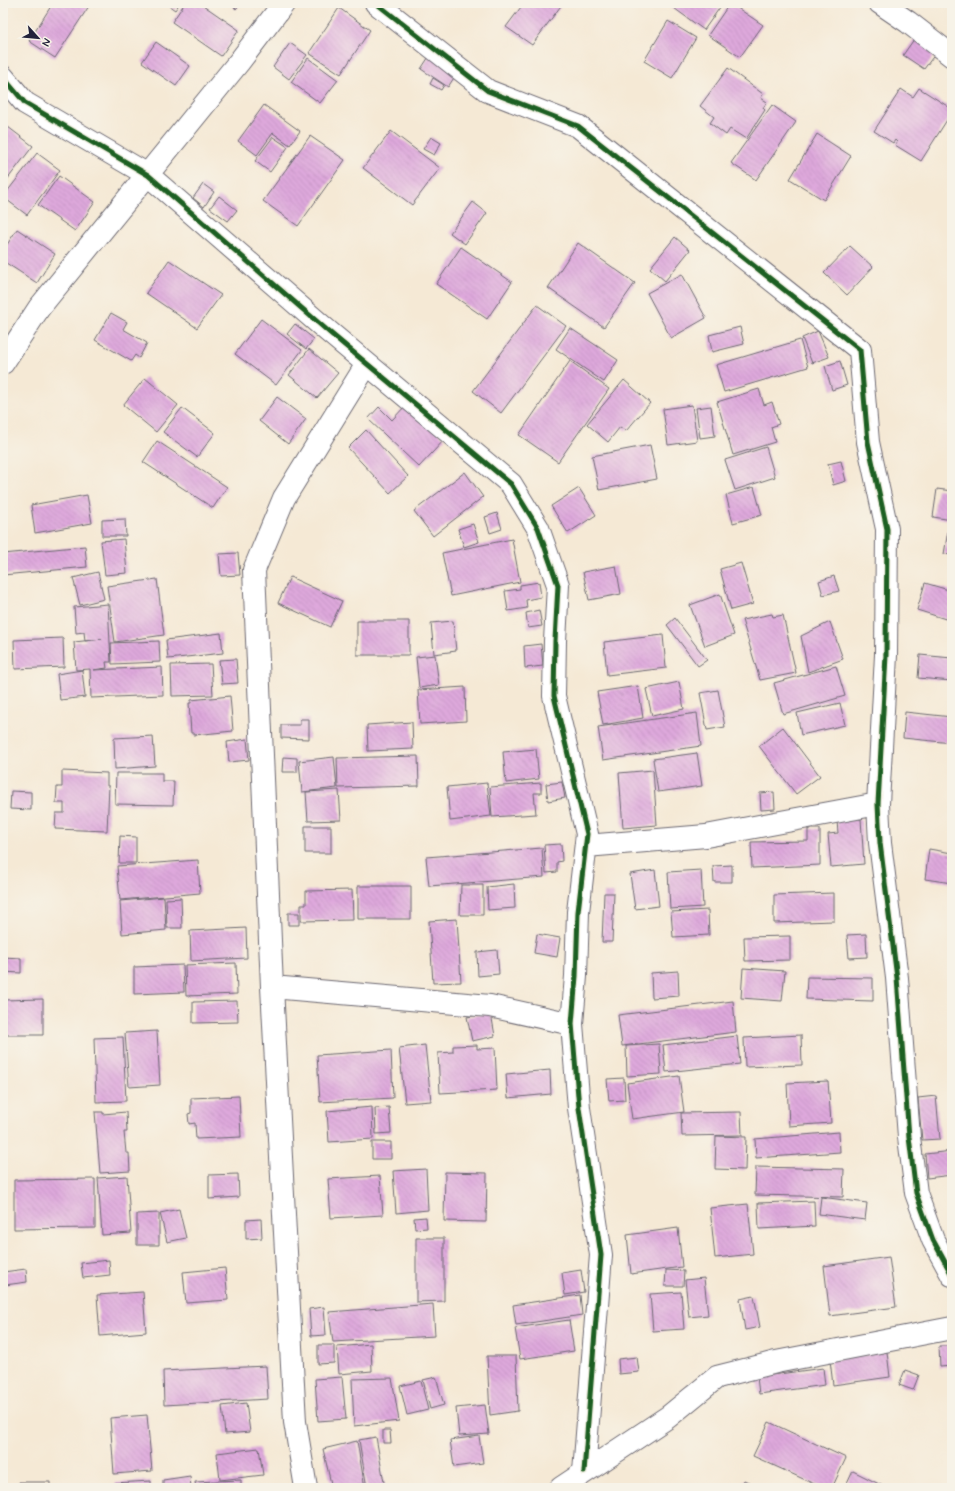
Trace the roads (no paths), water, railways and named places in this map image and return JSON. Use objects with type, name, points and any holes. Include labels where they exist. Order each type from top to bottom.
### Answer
[{"type":"street","points":[[3,363],[39,308],[240,62],[284,3]]},
{"type":"street","points":[[376,3],[488,91],[578,126],[860,350],[868,442],[887,529],[886,655],[878,804],[880,843],[897,978],[909,1137],[916,1193],[933,1240],[952,1275]]},
{"type":"street","points":[[880,3],[908,22],[952,56]]},
{"type":"street","points":[[3,77],[25,103],[148,175],[367,364],[511,484],[538,528],[558,585],[554,696],[587,834],[578,912],[576,976],[572,1024],[579,1108],[601,1255],[584,1472]]},
{"type":"street","points":[[306,1488],[295,1422],[272,987],[254,570],[284,498],[367,364]]},
{"type":"street","points":[[586,846],[706,836],[878,804]]},
{"type":"street","points":[[272,987],[490,1006],[572,1024]]},
{"type":"street","points":[[560,1488],[668,1417],[717,1377],[776,1362],[952,1328]]}]
